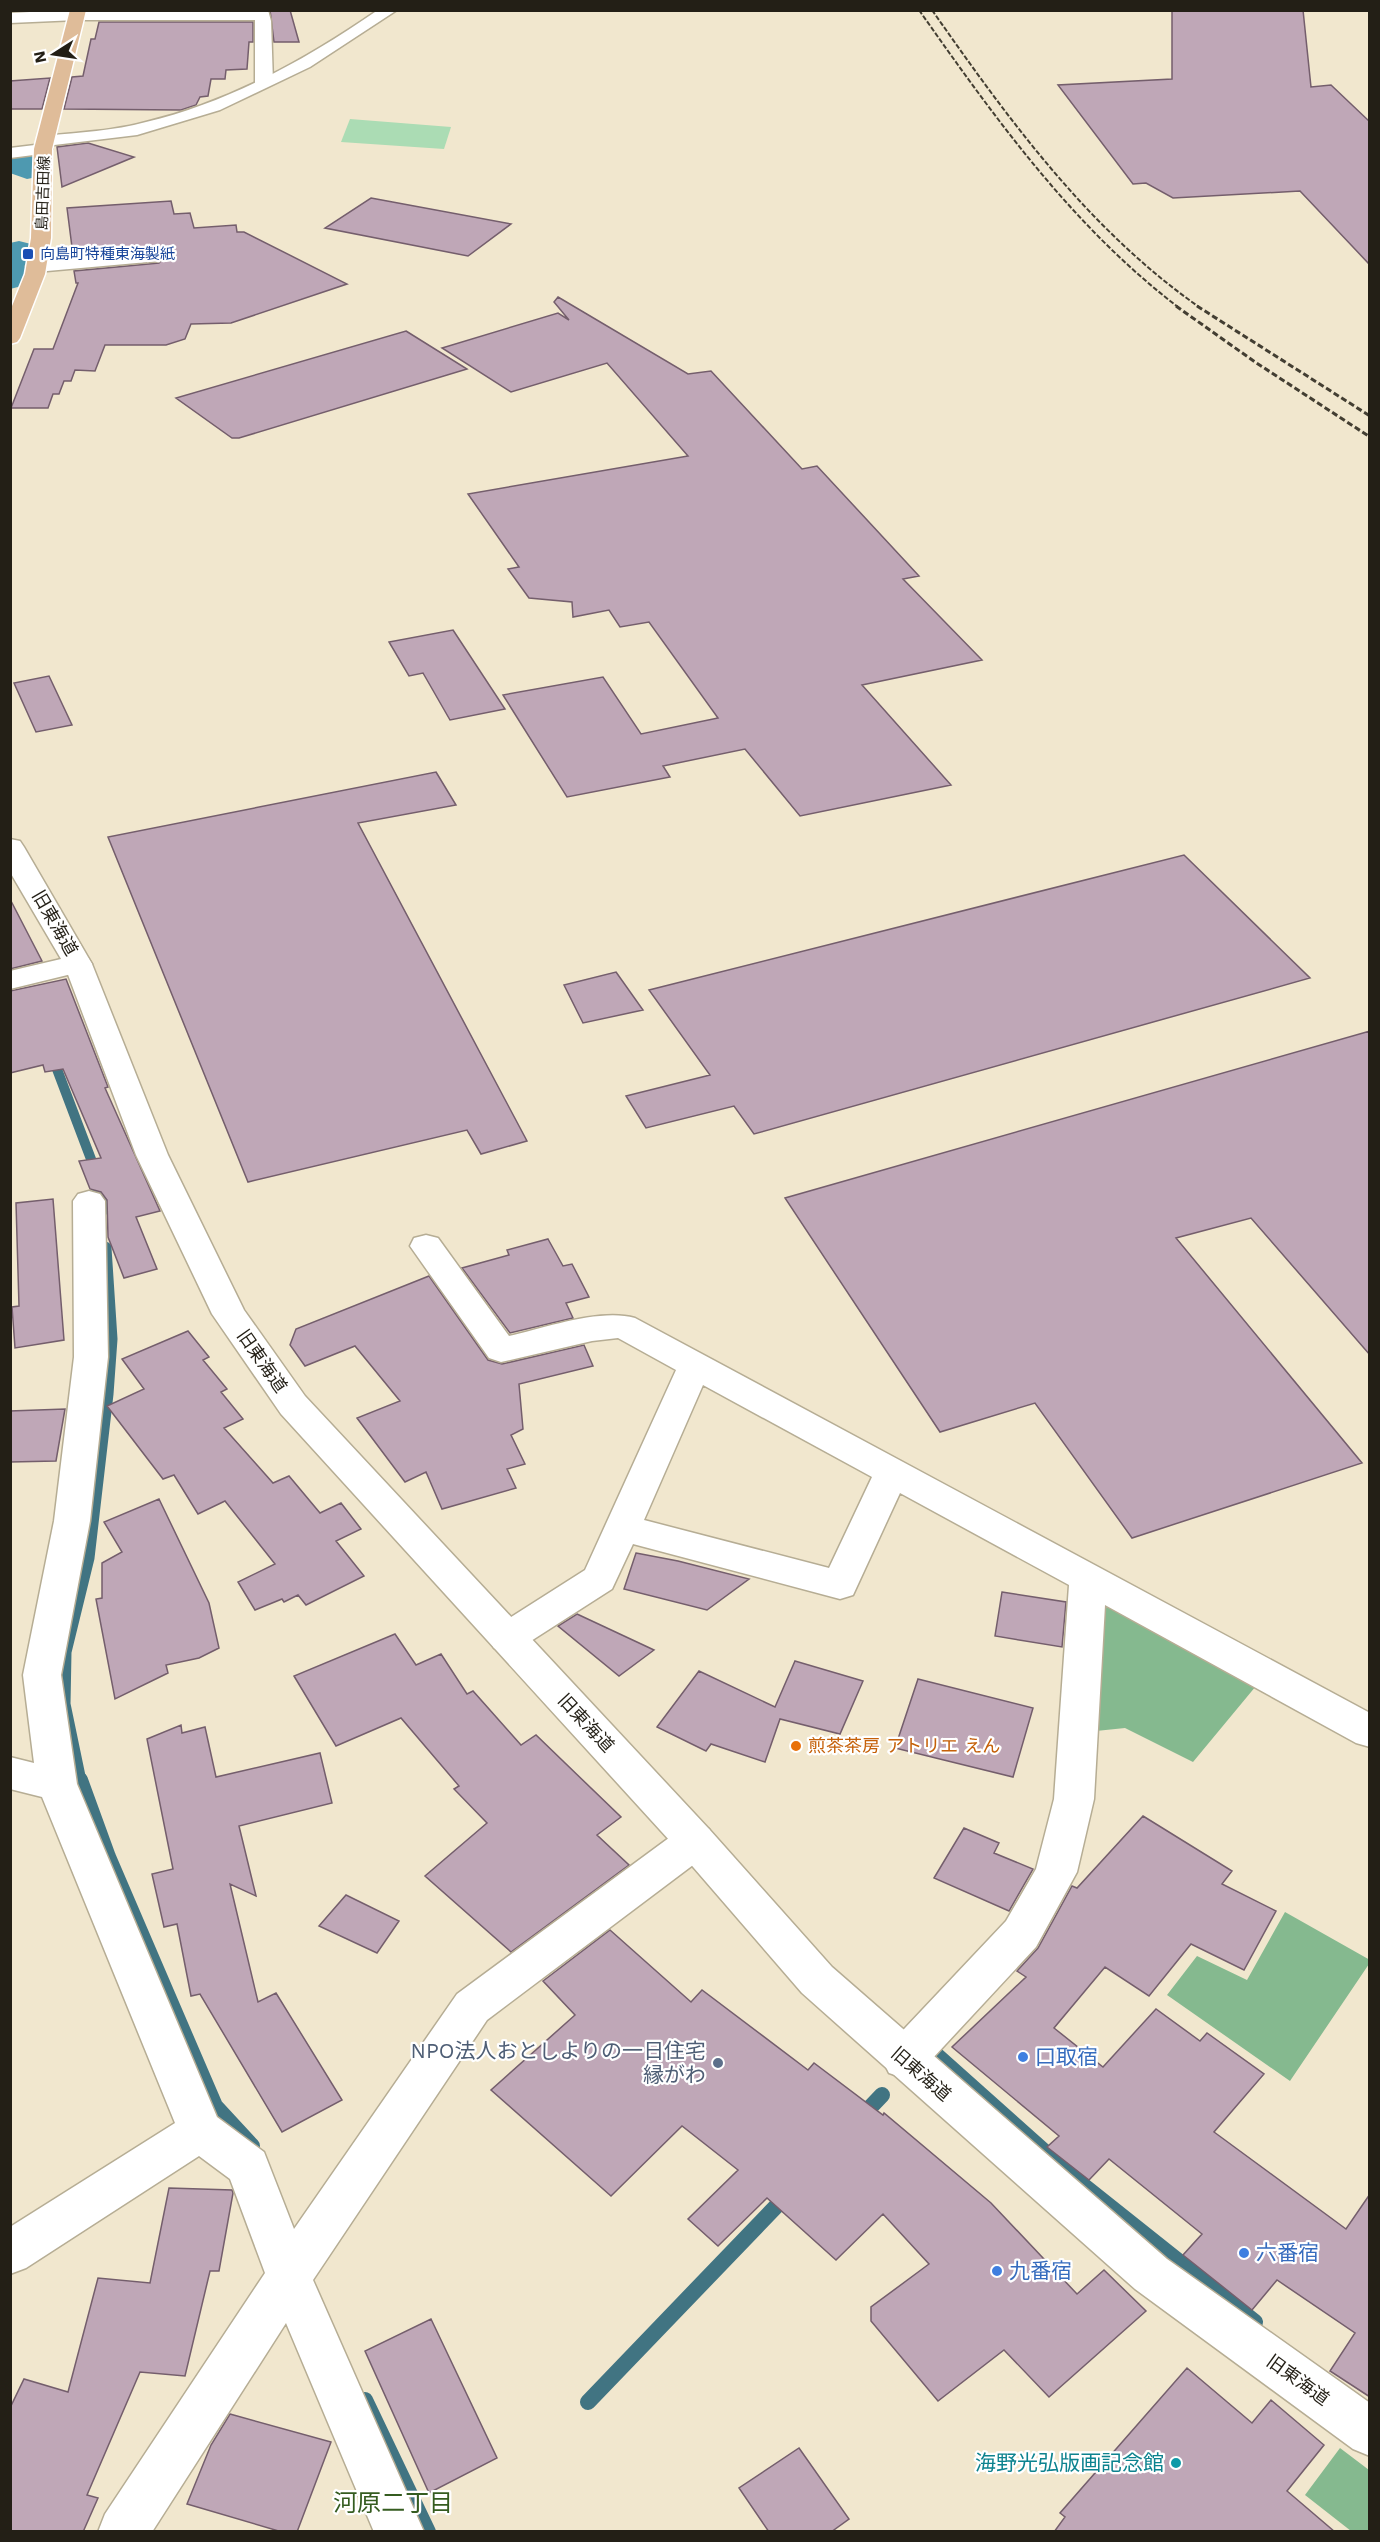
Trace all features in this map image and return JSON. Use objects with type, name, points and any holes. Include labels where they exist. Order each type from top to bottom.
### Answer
[{"type":"main road","name":"島田吉田線","points":[[10,338],[36,266],[41,238],[45,145],[77,13]]},
{"type":"street","points":[[10,153],[150,127],[218,104],[296,68],[352,36],[389,10]]},
{"type":"street","points":[[10,18],[77,13],[261,13],[264,83]]},
{"type":"street","points":[[36,266],[152,257]]},
{"type":"street","name":"旧東海道","points":[[10,847],[78,964],[152,1155],[229,1314],[293,1405],[694,1841],[817,1980],[904,2059],[1151,2274],[1370,2432]]},
{"type":"street","points":[[10,981],[78,964]]},
{"type":"street","points":[[89,1201],[91,1357],[72,1521],[42,1675],[57,1784],[200,2131],[248,2166],[290,2278],[399,2532]]},
{"type":"street","points":[[426,1246],[501,1350],[592,1329],[623,1326],[1370,1732]]},
{"type":"street","points":[[507,1638],[599,1579],[695,1365]]},
{"type":"street","points":[[622,1528],[840,1585],[891,1472]]},
{"type":"street","points":[[904,2059],[1021,1934],[1056,1872],[1074,1799],[1088,1579]]},
{"type":"street","points":[[10,1773],[57,1784]]},
{"type":"street","points":[[123,2532],[333,2209],[472,2007],[694,1841]]},
{"type":"street","points":[[10,2253],[200,2131]]},
{"type":"green space","points":[[350,119],[451,127],[444,149],[341,142]]},
{"type":"green space","points":[[1106,1601],[1256,1686],[1193,1762],[1125,1728],[1096,1731]]},
{"type":"green space","points":[[1285,1912],[1370,1960],[1290,2081],[1167,1995],[1197,1956],[1247,1980]]},
{"type":"green space","points":[[1340,2448],[1369,2470],[1369,2531],[1351,2531],[1305,2495]]},
{"type":"building","points":[[270,10],[290,10],[299,42],[274,42]]},
{"type":"building","points":[[1172,10],[1303,10],[1311,87],[1331,85],[1370,122],[1370,265],[1300,191],[1173,198],[1146,183],[1133,184],[1058,85],[1172,79]]},
{"type":"building","points":[[99,22],[253,22],[253,42],[249,42],[247,69],[226,70],[225,79],[211,79],[208,96],[200,97],[196,105],[181,110],[64,109],[72,77],[83,76],[91,39],[95,39]]},
{"type":"building","points":[[50,78],[42,109],[10,109],[10,81]]},
{"type":"building","points":[[88,143],[134,157],[62,187],[57,147]]},
{"type":"building","points":[[371,198],[511,224],[468,256],[325,228]]},
{"type":"building","points":[[171,201],[174,214],[190,213],[194,228],[236,225],[237,232],[244,232],[347,284],[231,323],[191,324],[185,339],[166,345],[105,345],[95,371],[75,370],[71,381],[64,381],[59,394],[53,394],[48,408],[11,408],[34,349],[53,349],[78,283],[76,283],[74,271],[159,263],[164,257],[160,251],[152,249],[73,255],[67,208]]},
{"type":"building","points":[[558,297],[688,374],[711,371],[802,469],[817,466],[919,576],[903,579],[982,660],[862,685],[951,785],[800,816],[745,749],[663,766],[670,777],[567,797],[503,695],[603,677],[641,734],[718,718],[649,622],[620,627],[609,610],[573,617],[572,602],[529,598],[508,569],[519,567],[468,494],[688,456],[607,363],[511,392],[442,348],[558,313],[569,320],[554,302]]},
{"type":"building","points":[[406,331],[467,369],[239,438],[232,438],[176,398]]},
{"type":"building","points":[[453,630],[505,709],[450,720],[423,673],[409,676],[389,642]]},
{"type":"building","points":[[49,676],[72,725],[36,732],[14,683]]},
{"type":"building","points":[[436,772],[456,805],[358,823],[527,1141],[481,1154],[467,1130],[248,1182],[108,837]]},
{"type":"building","points":[[1184,855],[1310,978],[754,1134],[734,1106],[646,1128],[626,1096],[710,1075],[649,990]]},
{"type":"building","points":[[10,899],[42,961],[10,969]]},
{"type":"building","points":[[616,972],[643,1010],[583,1023],[564,985]]},
{"type":"building","points":[[66,979],[108,1087],[105,1088],[160,1211],[136,1217],[157,1269],[124,1278],[108,1237],[107,1200],[101,1192],[90,1189],[79,1161],[101,1158],[63,1069],[45,1072],[43,1065],[10,1073],[10,991]]},
{"type":"building","points":[[1370,1031],[1370,1355],[1251,1218],[1176,1238],[1362,1463],[1132,1538],[1035,1403],[940,1432],[785,1198]]},
{"type":"building","points":[[53,1199],[64,1340],[15,1348],[12,1307],[19,1306],[16,1203]]},
{"type":"building","points":[[548,1239],[563,1266],[572,1264],[589,1297],[566,1303],[573,1318],[510,1333],[462,1268],[509,1255],[507,1250]]},
{"type":"building","points":[[429,1276],[488,1360],[502,1364],[584,1345],[593,1366],[519,1384],[523,1429],[511,1435],[525,1464],[507,1469],[516,1488],[442,1509],[426,1472],[405,1482],[357,1418],[400,1401],[355,1346],[305,1366],[290,1345],[296,1329]]},
{"type":"building","points":[[188,1331],[209,1357],[203,1360],[227,1389],[221,1392],[243,1419],[224,1428],[273,1483],[289,1476],[320,1513],[341,1503],[361,1529],[336,1541],[364,1576],[306,1605],[298,1595],[284,1602],[282,1599],[255,1610],[238,1582],[275,1564],[225,1501],[198,1514],[174,1475],[163,1479],[107,1406],[144,1389],[122,1359]]},
{"type":"building","points":[[65,1409],[56,1461],[10,1462],[10,1411]]},
{"type":"building","points":[[159,1499],[209,1603],[219,1648],[199,1658],[166,1665],[168,1673],[115,1699],[96,1599],[102,1598],[102,1563],[122,1552],[104,1522]]},
{"type":"building","points":[[636,1553],[749,1579],[707,1610],[624,1589]]},
{"type":"building","points":[[1002,1592],[1066,1602],[1062,1647],[995,1636]]},
{"type":"building","points":[[577,1614],[654,1650],[619,1676],[558,1626]]},
{"type":"building","points":[[395,1634],[416,1665],[441,1654],[467,1694],[473,1691],[521,1745],[536,1735],[621,1817],[597,1835],[629,1865],[511,1952],[425,1876],[487,1823],[454,1789],[459,1786],[401,1718],[336,1746],[294,1676]]},
{"type":"building","points":[[795,1661],[863,1681],[840,1734],[780,1719],[765,1762],[711,1744],[706,1751],[657,1727],[699,1671],[775,1707]]},
{"type":"building","points":[[918,1679],[1033,1708],[1013,1777],[895,1748]]},
{"type":"building","points":[[181,1725],[182,1733],[205,1727],[216,1777],[320,1753],[332,1803],[239,1826],[256,1896],[230,1884],[258,2002],[276,1993],[342,2100],[282,2132],[200,1994],[191,1996],[177,1924],[164,1927],[152,1874],[173,1869],[147,1739]]},
{"type":"building","points":[[1143,1816],[1232,1871],[1222,1884],[1276,1911],[1244,1970],[1191,1944],[1149,1996],[1105,1967],[1054,2028],[1103,2067],[1156,2009],[1200,2041],[1207,2033],[1264,2074],[1214,2132],[1346,2229],[1370,2194],[1370,2397],[1330,2371],[1355,2333],[1277,2280],[1252,2310],[1183,2255],[1202,2234],[1109,2159],[1089,2180],[1047,2147],[1059,2136],[952,2047],[1026,1977],[1017,1971],[1038,1948],[1072,1886],[1077,1888]]},
{"type":"building","points":[[964,1828],[999,1843],[994,1853],[1033,1869],[1009,1911],[934,1878]]},
{"type":"building","points":[[346,1895],[399,1921],[377,1953],[319,1926]]},
{"type":"building","points":[[610,1930],[691,2002],[702,1990],[808,2070],[814,2063],[883,2115],[884,2113],[991,2203],[1077,2294],[1104,2270],[1146,2311],[1049,2397],[1004,2350],[938,2401],[871,2321],[871,2307],[929,2264],[883,2214],[836,2260],[767,2198],[718,2246],[688,2219],[738,2170],[682,2126],[611,2196],[491,2090],[575,2015],[543,1981]]},
{"type":"building","points":[[169,2188],[232,2190],[233,2193],[219,2271],[210,2271],[185,2376],[140,2372],[87,2495],[98,2498],[83,2532],[10,2532],[10,2408],[24,2379],[68,2392],[98,2278],[150,2283]]},
{"type":"building","points":[[431,2319],[497,2458],[429,2493],[365,2351]]},
{"type":"building","points":[[1187,2368],[1252,2423],[1271,2400],[1324,2445],[1287,2491],[1335,2532],[1054,2532],[1065,2517],[1060,2513]]},
{"type":"building","points":[[230,2414],[331,2442],[297,2532],[282,2532],[187,2504],[211,2445]]},
{"type":"building","points":[[799,2448],[849,2519],[831,2532],[769,2532],[739,2488]]},
{"type":"waterway","points":[[27,160],[27,167]]},
{"type":"waterway","points":[[10,276],[19,254]]},
{"type":"waterway","points":[[52,1056],[97,1175]]},
{"type":"waterway","points":[[96,1173],[102,1210]]},
{"type":"waterway","points":[[80,1781],[64,1704],[65,1652],[88,1558],[107,1394],[111,1339],[105,1248]]},
{"type":"waterway","points":[[80,1780],[108,1857],[215,2106],[252,2146]]},
{"type":"waterway","points":[[934,2053],[1074,2178],[1255,2322]]},
{"type":"waterway","points":[[861,2117],[882,2095]]},
{"type":"waterway","points":[[588,2402],[787,2195]]},
{"type":"waterway","points":[[365,2400],[428,2532]]},
{"type":"railway","points":[[919,10],[1037,169],[1104,242],[1178,307]]},
{"type":"railway","points":[[932,10],[1021,132],[1086,208],[1121,243],[1199,307]]},
{"type":"railway","points":[[1176,306],[1255,362],[1370,437]]},
{"type":"railway","points":[[1197,306],[1370,416]]},
{"type":"place","name":"向島町特種東海製紙","points":[[28,254]]},
{"type":"place","name":"煎茶茶房 アトリエ えん","points":[[796,1746]]},
{"type":"place","name":"口取宿","points":[[1023,2057]]},
{"type":"place","name":"NPO法人おとしよりの一日住宅 縁がわ","points":[[718,2063]]},
{"type":"place","name":"六番宿","points":[[1244,2253]]},
{"type":"place","name":"九番宿","points":[[997,2271]]},
{"type":"place","name":"海野光弘版画記念館","points":[[1176,2463]]},
{"type":"district","name":"河原二丁目","points":[[393,2503]]}]
